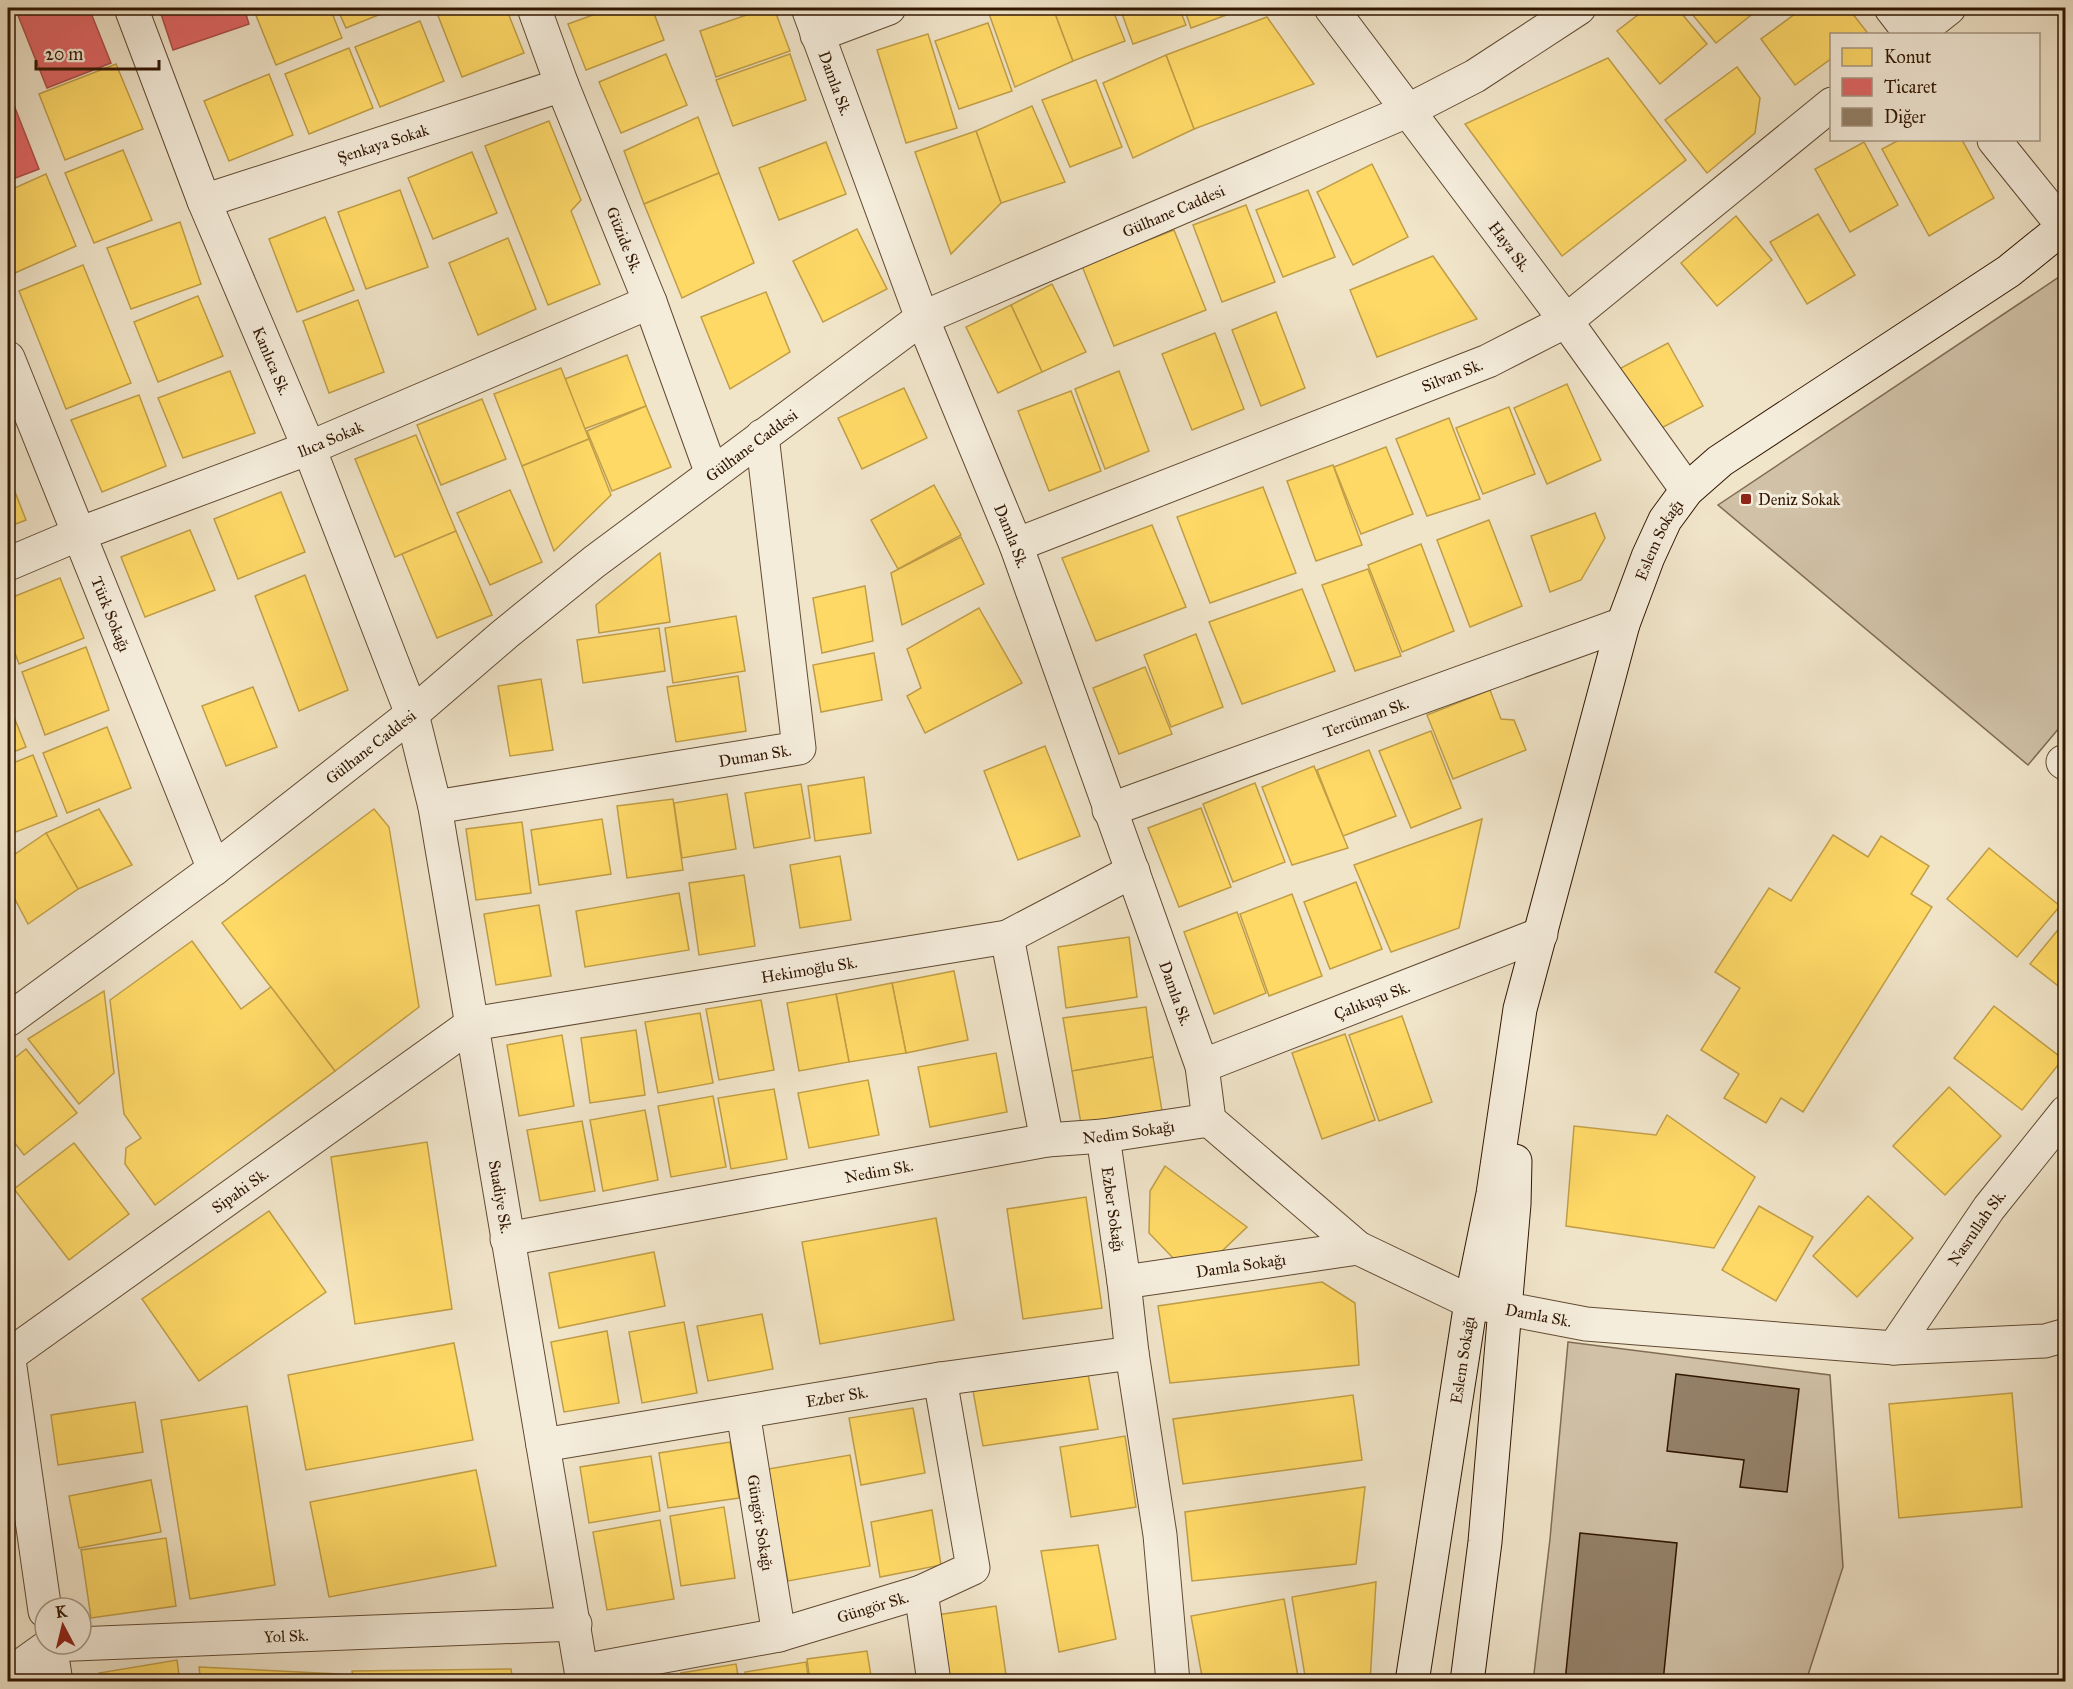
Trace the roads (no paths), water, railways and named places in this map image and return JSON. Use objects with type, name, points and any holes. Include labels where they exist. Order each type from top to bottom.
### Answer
[{"type":"street","name":"Kanlıca Sk.","points":[[131,8],[204,201],[309,448],[412,714]]},
{"type":"street","name":"Güzide Sk.","points":[[534,8],[562,85],[650,302],[712,474]]},
{"type":"street","points":[[812,21],[889,8]]},
{"type":"street","name":"Haya Sk.","points":[[1331,8],[1566,321],[1687,490]]},
{"type":"street","name":"Gülhane Caddesi","points":[[9,1013],[214,869],[412,714],[594,562],[922,318],[1407,111],[1474,76],[1579,8]]},
{"type":"street","points":[[1891,8],[1910,33]]},
{"type":"street","points":[[1917,33],[1949,8]]},
{"type":"street","name":"Damla Sk.","points":[[812,21],[922,318],[1016,545],[1202,1066],[1209,1120],[1358,1248],[1471,1302],[1586,1324],[1893,1348],[2045,1341],[2066,1335]]},
{"type":"street","name":"Şenkaya Sokak","points":[[204,201],[562,85]]},
{"type":"street","name":"Silvan Sk.","points":[[1016,545],[1488,361],[1566,321],[1830,106]]},
{"type":"street","points":[[1995,141],[2065,226]]},
{"type":"street","name":"Eslem Sokağı","points":[[1412,1682],[1471,1302],[1492,1194],[1520,1009],[1623,624],[1648,557],[1665,520],[1687,490],[1720,461],[2008,271],[2065,226]]},
{"type":"street","name":"llıca Sokak","points":[[8,564],[79,534],[309,448],[650,302]]},
{"type":"street","name":"Türk Sokağı","points":[[8,358],[214,869]]},
{"type":"street","name":"Duman Sk.","points":[[435,807],[799,748],[762,436]]},
{"type":"street","name":"Tercüman Sk.","points":[[1109,810],[1623,624]]},
{"type":"street","name":"Suadiye Sk.","points":[[412,714],[435,807],[582,1676]]},
{"type":"street","name":"Hekimoğlu Sk.","points":[[472,1024],[1007,937],[1133,871]]},
{"type":"street","name":"Çalıkuşu Sk.","points":[[1202,1066],[1541,934]]},
{"type":"street","points":[[1007,937],[1047,1140]]},
{"type":"street","name":"Sipahi Sk.","points":[[8,1354],[472,1024]]},
{"type":"street","name":"Eslem Sokağı","points":[[1467,1682],[1485,1542],[1514,1204],[1516,1039]]},
{"type":"street","name":"Nasrullah Sk.","points":[[1893,1348],[1989,1208],[2066,1112]]},
{"type":"street","name":"Nedim Sokağı","points":[[1047,1140],[1103,1136],[1209,1120]]},
{"type":"street","name":"Ezber Sokağı","points":[[1103,1136],[1124,1282]]},
{"type":"street","name":"Nedim Sk.","points":[[507,1239],[1047,1140]]},
{"type":"street","name":"Damla Sokağı","points":[[1124,1282],[1358,1248]]},
{"type":"street","points":[[1124,1282],[1132,1353],[1160,1535],[1173,1682]]},
{"type":"street","name":"Ezber Sk.","points":[[543,1445],[940,1379],[1132,1353]]},
{"type":"street","points":[[8,1354],[43,1596]]},
{"type":"street","name":"Güngör Sk.","points":[[582,1676],[779,1635],[921,1592],[973,1568],[940,1379]]},
{"type":"street","name":"Güngör Sokağı","points":[[743,1412],[779,1635]]},
{"type":"street","points":[[921,1592],[934,1682]]},
{"type":"street","name":"Yol Sk.","points":[[93,1643],[574,1624]]},
{"type":"street","points":[[8,1675],[35,1656]]},
{"type":"street","points":[[52,1656],[56,1682]]},
{"type":"place","name":"Deniz Sokak","points":[[1746,499]]}]
